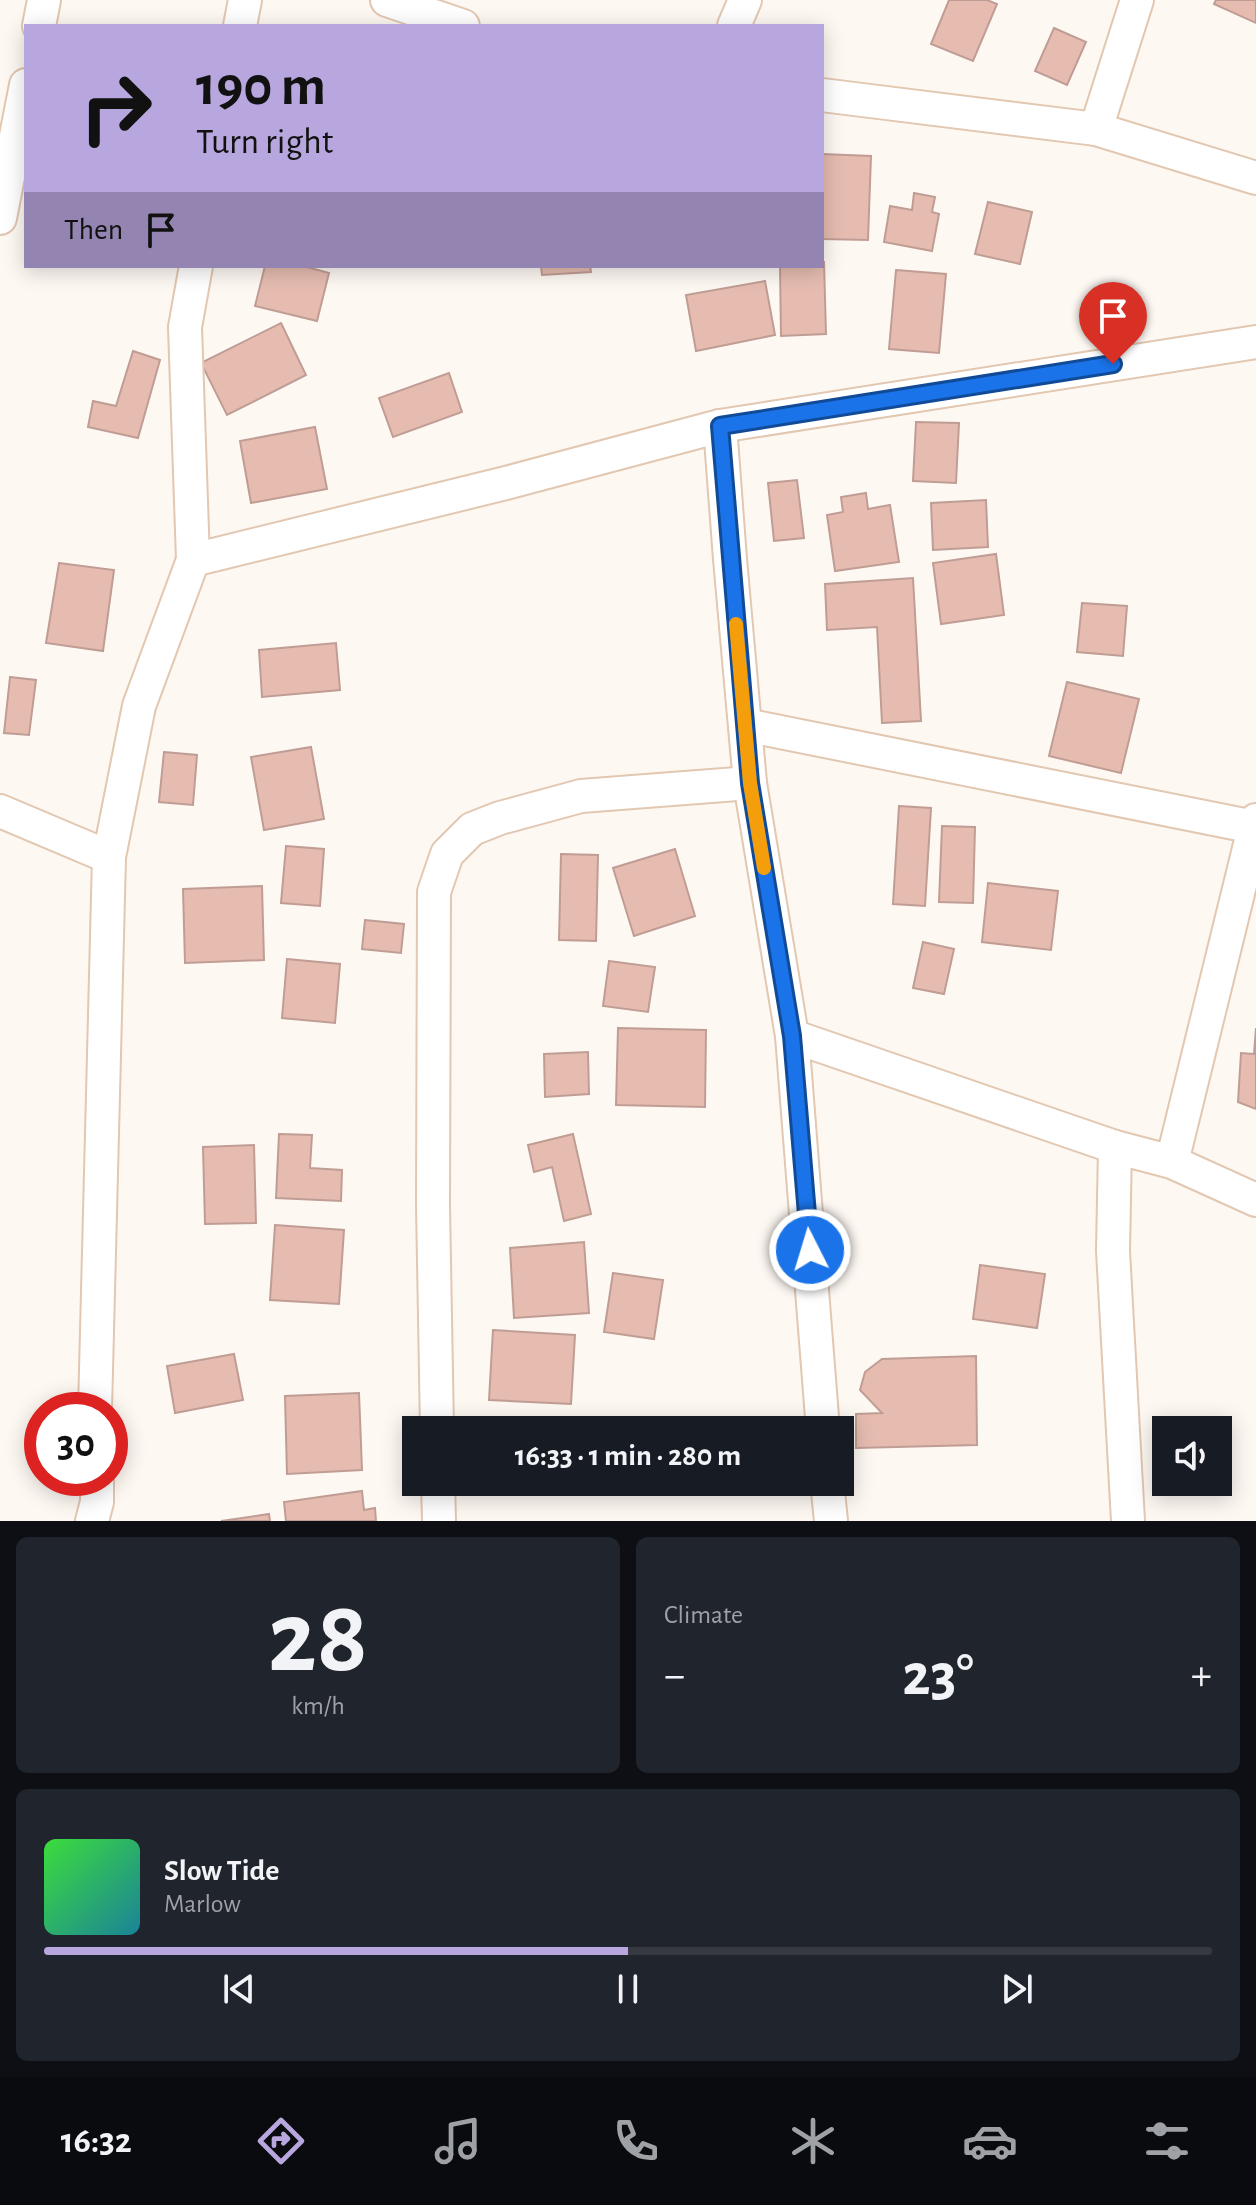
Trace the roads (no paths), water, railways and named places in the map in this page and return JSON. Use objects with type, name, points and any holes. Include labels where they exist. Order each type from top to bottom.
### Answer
[{"type":"street","points":[[39,24],[44,0]]},
{"type":"street","points":[[240,24],[245,0]]},
{"type":"street","points":[[387,0],[457,24]]},
{"type":"street","points":[[735,24],[745,0]]},
{"type":"street","points":[[1096,129],[1137,0]]},
{"type":"street","points":[[824,95],[1096,129],[1256,178]]},
{"type":"street","points":[[0,218],[16,101]]},
{"type":"street","points":[[95,1392],[109,857],[139,706],[193,560],[185,327],[196,268]]},
{"type":"street","points":[[193,560],[506,483],[720,426],[1256,342]]},
{"type":"street","points":[[720,426],[750,783],[792,1036],[822,1416]]},
{"type":"street","points":[[745,725],[1255,823],[1172,1162]]},
{"type":"street","points":[[437,1416],[433,1205],[434,892],[447,854],[472,829],[500,818],[581,796],[750,783]]},
{"type":"street","points":[[0,811],[109,857]]},
{"type":"street","points":[[792,1036],[1115,1147],[1172,1162],[1256,1200]]},
{"type":"street","points":[[1115,1147],[1113,1251],[1128,1521]]},
{"type":"street","points":[[92,1521],[97,1496]]},
{"type":"street","points":[[438,1496],[439,1521]]},
{"type":"street","points":[[828,1496],[831,1521]]}]
